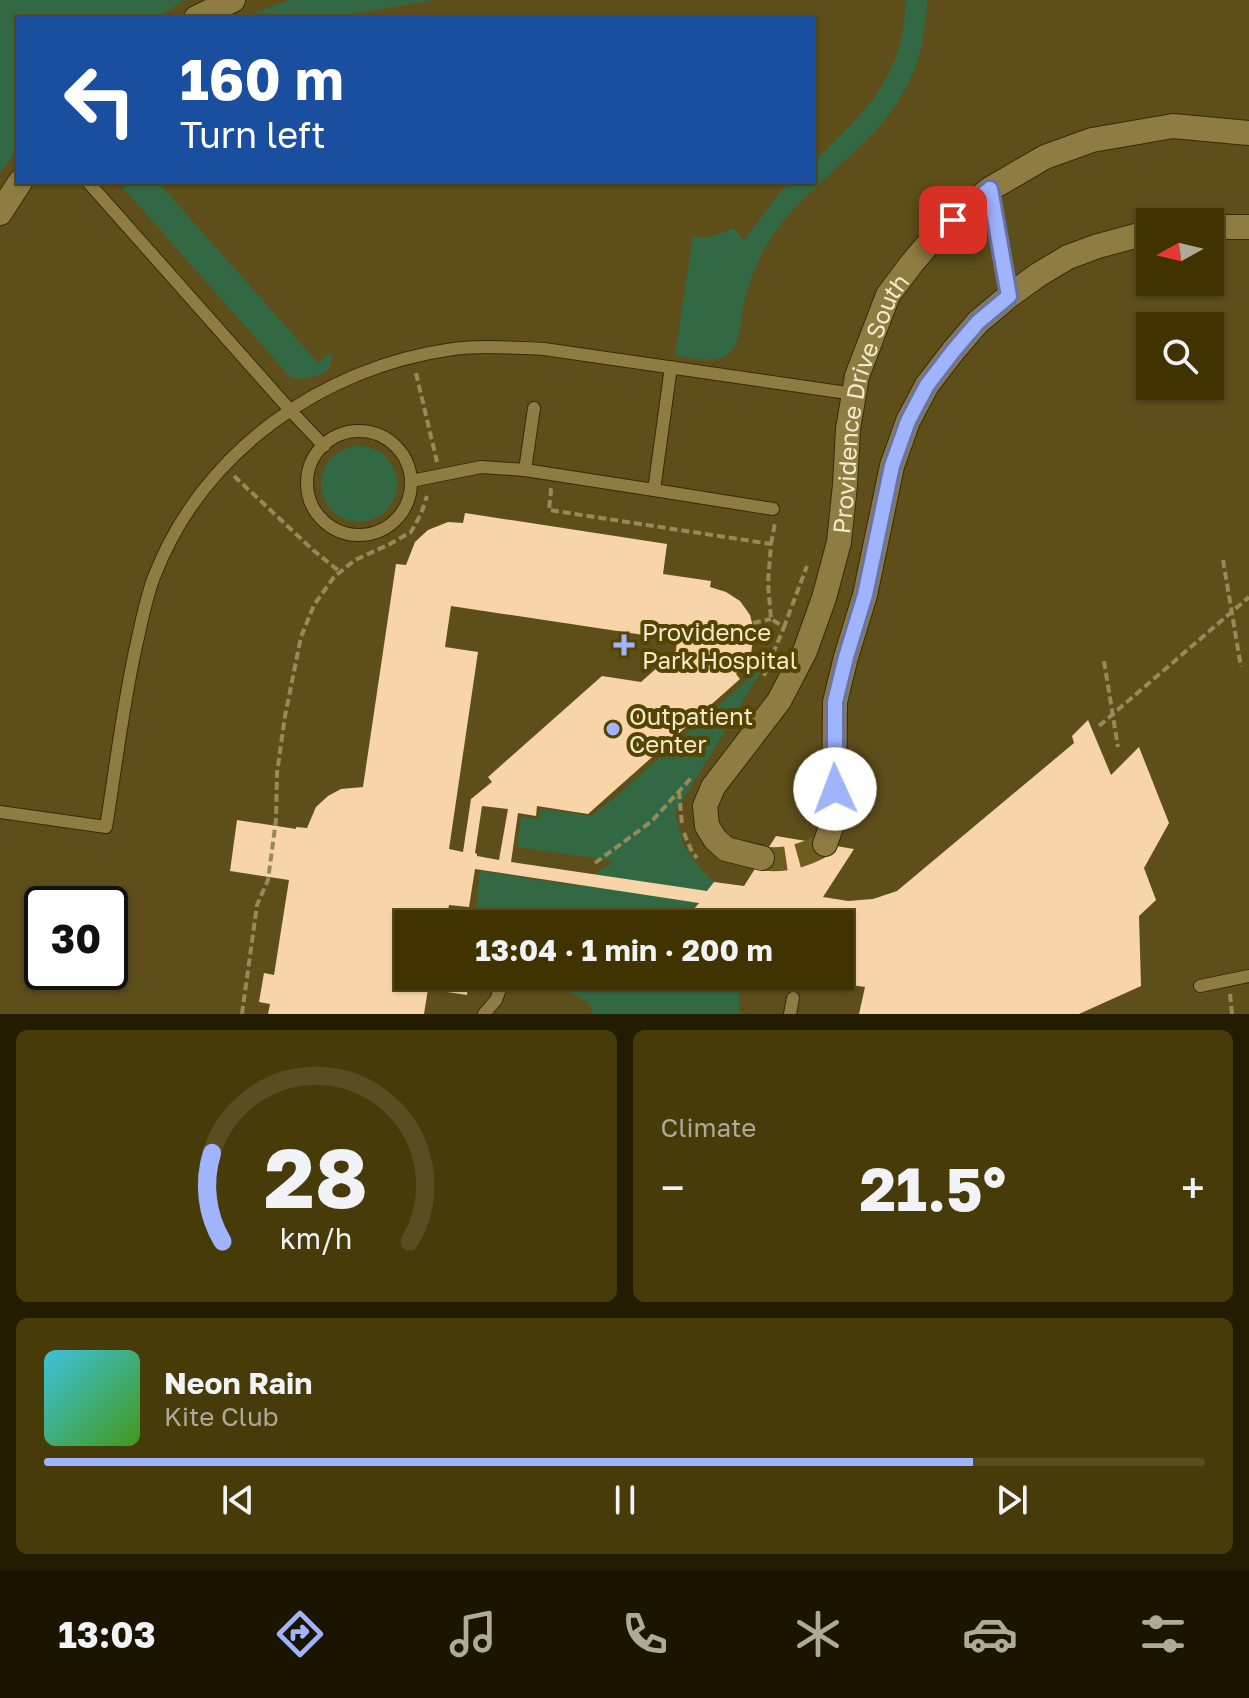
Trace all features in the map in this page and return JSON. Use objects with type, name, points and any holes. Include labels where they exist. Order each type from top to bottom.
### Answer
[{"type":"street","points":[[200,16],[233,0]]},
{"type":"street","name":"Providence Drive South","points":[[762,858],[726,849],[715,839],[707,826],[705,806],[713,787],[779,701],[805,651],[824,598],[839,542],[848,429],[857,376],[888,295],[936,235],[990,189],[1045,157],[1092,140],[1173,126],[1249,133]]},
{"type":"street","points":[[0,213],[19,184]]},
{"type":"street","points":[[1224,227],[1249,227]]},
{"type":"street","name":"Providence Drive South","points":[[825,844],[834,819],[835,702],[865,595],[892,466],[908,421],[927,385],[954,350],[978,322],[1009,296],[1068,257],[1136,236]]},
{"type":"lane","points":[[90,184],[324,446]]},
{"type":"lane","points":[[990,189],[1009,296]]},
{"type":"lane","points":[[0,812],[106,827],[132,667],[153,579],[166,550],[195,501],[229,459],[290,410],[344,379],[412,356],[493,346],[544,349],[854,394]]},
{"type":"lane","points":[[654,490],[671,367]]},
{"type":"lane","points":[[525,470],[534,408]]},
{"type":"lane","points":[[364,431],[380,435],[393,444],[404,457],[411,481],[406,507],[395,521],[380,531],[363,535],[345,533],[329,525],[317,513],[309,497],[311,464],[324,446],[347,432],[364,431]]},
{"type":"lane","points":[[411,481],[481,467],[525,470],[773,509]]},
{"type":"lane","points":[[1200,986],[1249,976]]},
{"type":"lane","points":[[484,1014],[500,990]]},
{"type":"lane","points":[[790,1014],[793,998]]},
{"type":"path","points":[[412,356],[437,463],[426,496]]},
{"type":"path","points":[[223,467],[340,572]]},
{"type":"path","points":[[1223,560],[1241,667]]},
{"type":"path","points":[[1099,726],[1249,597]]},
{"type":"path","points":[[753,623],[771,619]]},
{"type":"path","points":[[763,679],[784,627]]},
{"type":"path","points":[[1104,661],[1118,747]]},
{"type":"path","points":[[595,863],[652,821],[700,768]]},
{"type":"shaded area","name":"Providence Park Hospital","points":[[0,0],[1249,0],[1249,1014],[0,1014]]},
{"type":"green space","points":[[0,0],[184,0],[160,16],[16,16],[16,152],[0,173]]},
{"type":"green space","points":[[289,0],[433,0],[341,16],[246,16]]},
{"type":"green space","points":[[906,0],[927,0],[921,48],[905,90],[869,138],[798,204],[772,237],[750,281],[738,339],[733,349],[721,358],[713,359],[675,355],[693,236],[708,238],[733,228],[744,240],[789,184],[816,184],[816,159],[850,126],[879,91],[898,51]]},
{"type":"green space","points":[[120,184],[160,184],[318,363],[331,353],[331,361],[325,372],[313,377],[291,378]]},
{"type":"green space","points":[[359,446],[373,449],[386,457],[394,470],[397,484],[394,498],[386,511],[373,519],[359,522],[345,519],[332,511],[324,498],[321,484],[324,470],[332,457],[345,449]]},
{"type":"green space","points":[[779,642],[675,813],[684,846],[714,882],[692,910],[476,910],[480,871],[578,886],[614,861],[517,847],[521,817],[538,819],[541,809],[591,816],[746,681]]},
{"type":"green space","points":[[566,990],[739,990],[740,1014],[593,1014],[590,1004]]},
{"type":"building","points":[[465,513],[667,544],[663,574],[711,581],[710,587],[740,601],[750,615],[754,631],[751,654],[736,674],[740,679],[588,814],[537,806],[536,816],[518,813],[511,862],[707,891],[714,882],[744,886],[776,836],[854,849],[823,897],[848,901],[873,899],[897,891],[1074,743],[1072,736],[1088,720],[1111,775],[1139,747],[1169,823],[1144,868],[1156,900],[1139,916],[1141,986],[1079,1014],[859,1014],[865,987],[854,985],[854,910],[693,910],[699,903],[475,869],[469,907],[449,905],[448,910],[394,910],[394,990],[428,990],[424,1014],[268,1014],[270,1004],[259,1002],[264,973],[274,975],[289,880],[230,871],[237,820],[307,828],[316,807],[328,796],[341,789],[363,787],[396,564],[406,565],[415,542],[428,530],[448,522],[463,523]],"holes":[[[451,606],[677,640],[676,651],[641,682],[602,676],[488,777],[492,782],[471,799],[463,852],[449,849],[478,652],[445,647]],[[482,806],[508,809],[499,860],[477,856]]]},
{"type":"building","points":[[434,990],[468,990],[467,995]]},
{"type":"tunnel","points":[[762,858],[795,857],[825,844]]},
{"type":"place","name":"Providence Park Hospital","points":[[624,645]]},
{"type":"place","name":"Outpatient Center","points":[[613,729]]},
{"type":"route","points":[[835,789],[835,702],[865,595],[892,466],[908,421],[927,385],[978,322],[1009,296],[990,189],[953,220]]}]
